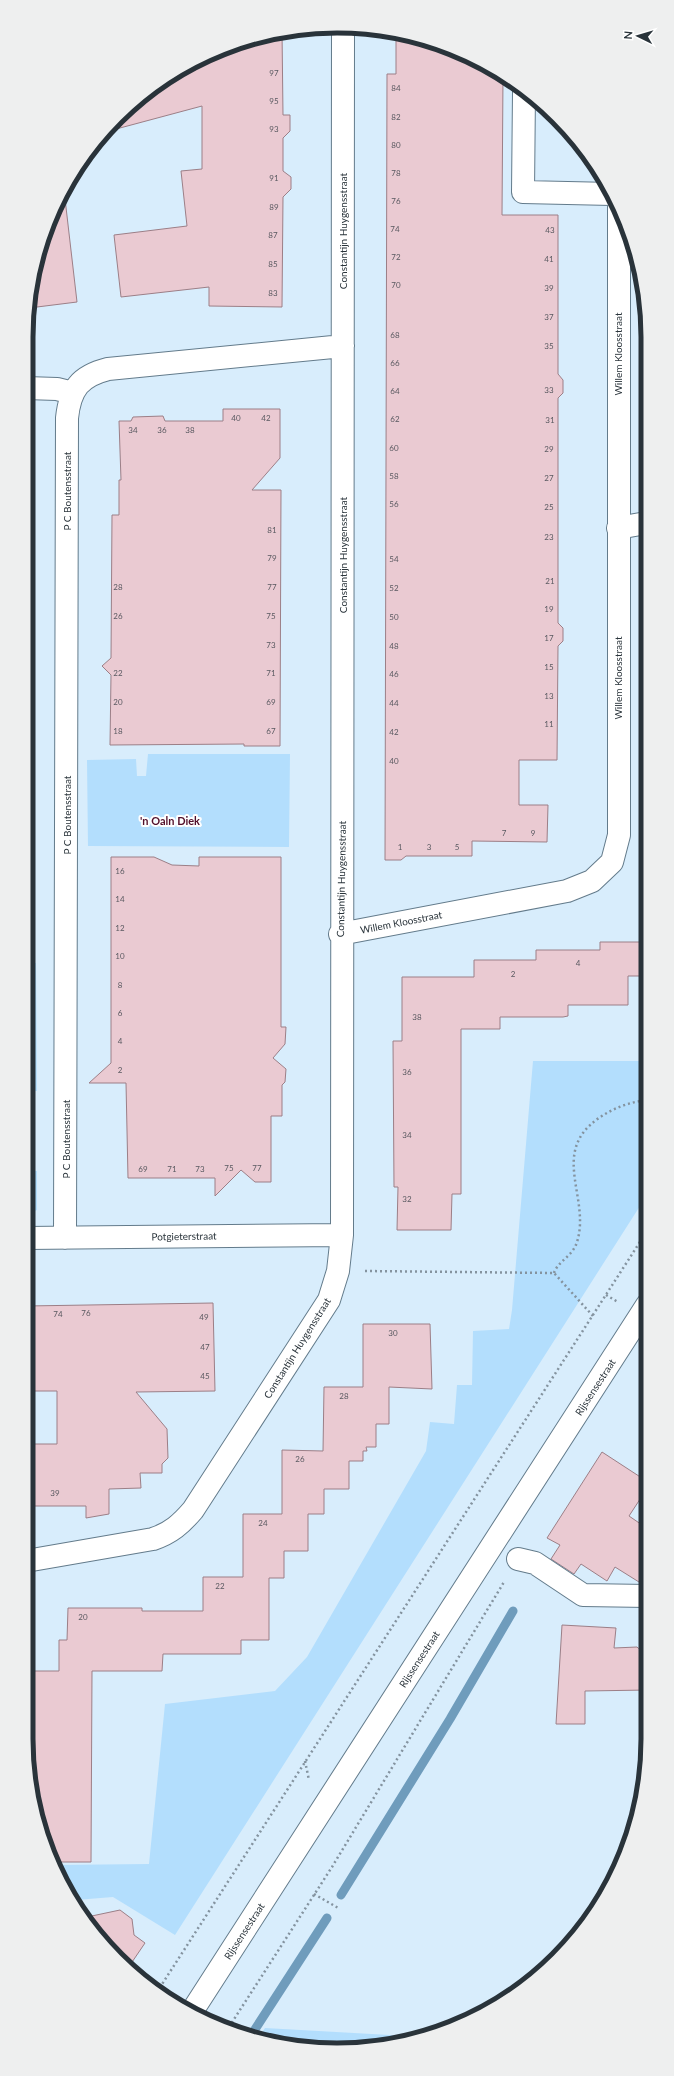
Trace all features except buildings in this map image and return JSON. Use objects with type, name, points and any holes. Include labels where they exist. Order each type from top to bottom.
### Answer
[{"type":"street","name":"Constantijn Huygensstraat","points":[[33,1560],[153,1539],[166,1535],[176,1529],[193,1510],[330,1300],[338,1271],[342,1234],[340,934],[342,744],[343,33]]},
{"type":"street","points":[[524,98],[523,192],[605,194]]},
{"type":"street","name":"Willem Kloosstraat","points":[[340,934],[567,891],[592,881],[612,862],[618,835],[619,223]]},
{"type":"street","name":"P C Boutensstraat","points":[[65,1238],[67,418],[73,393],[79,383],[86,376],[108,369],[343,346]]},
{"type":"street","points":[[33,388],[58,389],[73,393]]},
{"type":"street","points":[[618,528],[641,524]]},
{"type":"street","name":"Potgieterstraat","points":[[33,1238],[342,1234]]},
{"type":"street","name":"Rijssensestraat","points":[[195,2007],[641,1321]]},
{"type":"street","points":[[518,1559],[535,1563],[583,1595],[641,1596]]},
{"type":"path","points":[[554,1273],[556,1268],[571,1254],[577,1243],[579,1215],[573,1171],[575,1150],[580,1138],[592,1122],[630,1103],[641,1101]]},
{"type":"path","points":[[161,1986],[641,1241]]},
{"type":"path","points":[[338,1271],[554,1273],[592,1316]]},
{"type":"path","points":[[231,2024],[314,1894],[518,1559]]},
{"type":"path","points":[[314,1894],[340,1909]]},
{"type":"shaded area","points":[[148,754],[290,754],[289,847],[88,846],[87,760],[136,759],[137,776],[146,776]]},
{"type":"shaded area","points":[[33,963],[36,963],[37,1091],[33,1091]]},
{"type":"shaded area","points":[[533,1061],[641,1061],[641,1204],[175,1935],[113,1897],[79,1900],[60,1865],[149,1864],[165,1704],[275,1691],[307,1657],[426,1451],[430,1422],[454,1424],[457,1385],[472,1385],[473,1331],[509,1329],[512,1310]]},
{"type":"shaded area","points":[[33,1171],[37,1171],[37,1210],[33,1212]]},
{"type":"shaded area","points":[[265,2028],[402,2036],[377,2040],[337,2043],[297,2040],[261,2034]]},
{"type":"waterway","points":[[341,1895],[450,1719],[513,1611]]},
{"type":"waterway","points":[[254,2032],[327,1918]]},
{"type":"district","name":"'n Oaln Diek","points":[[170,821]]}]
